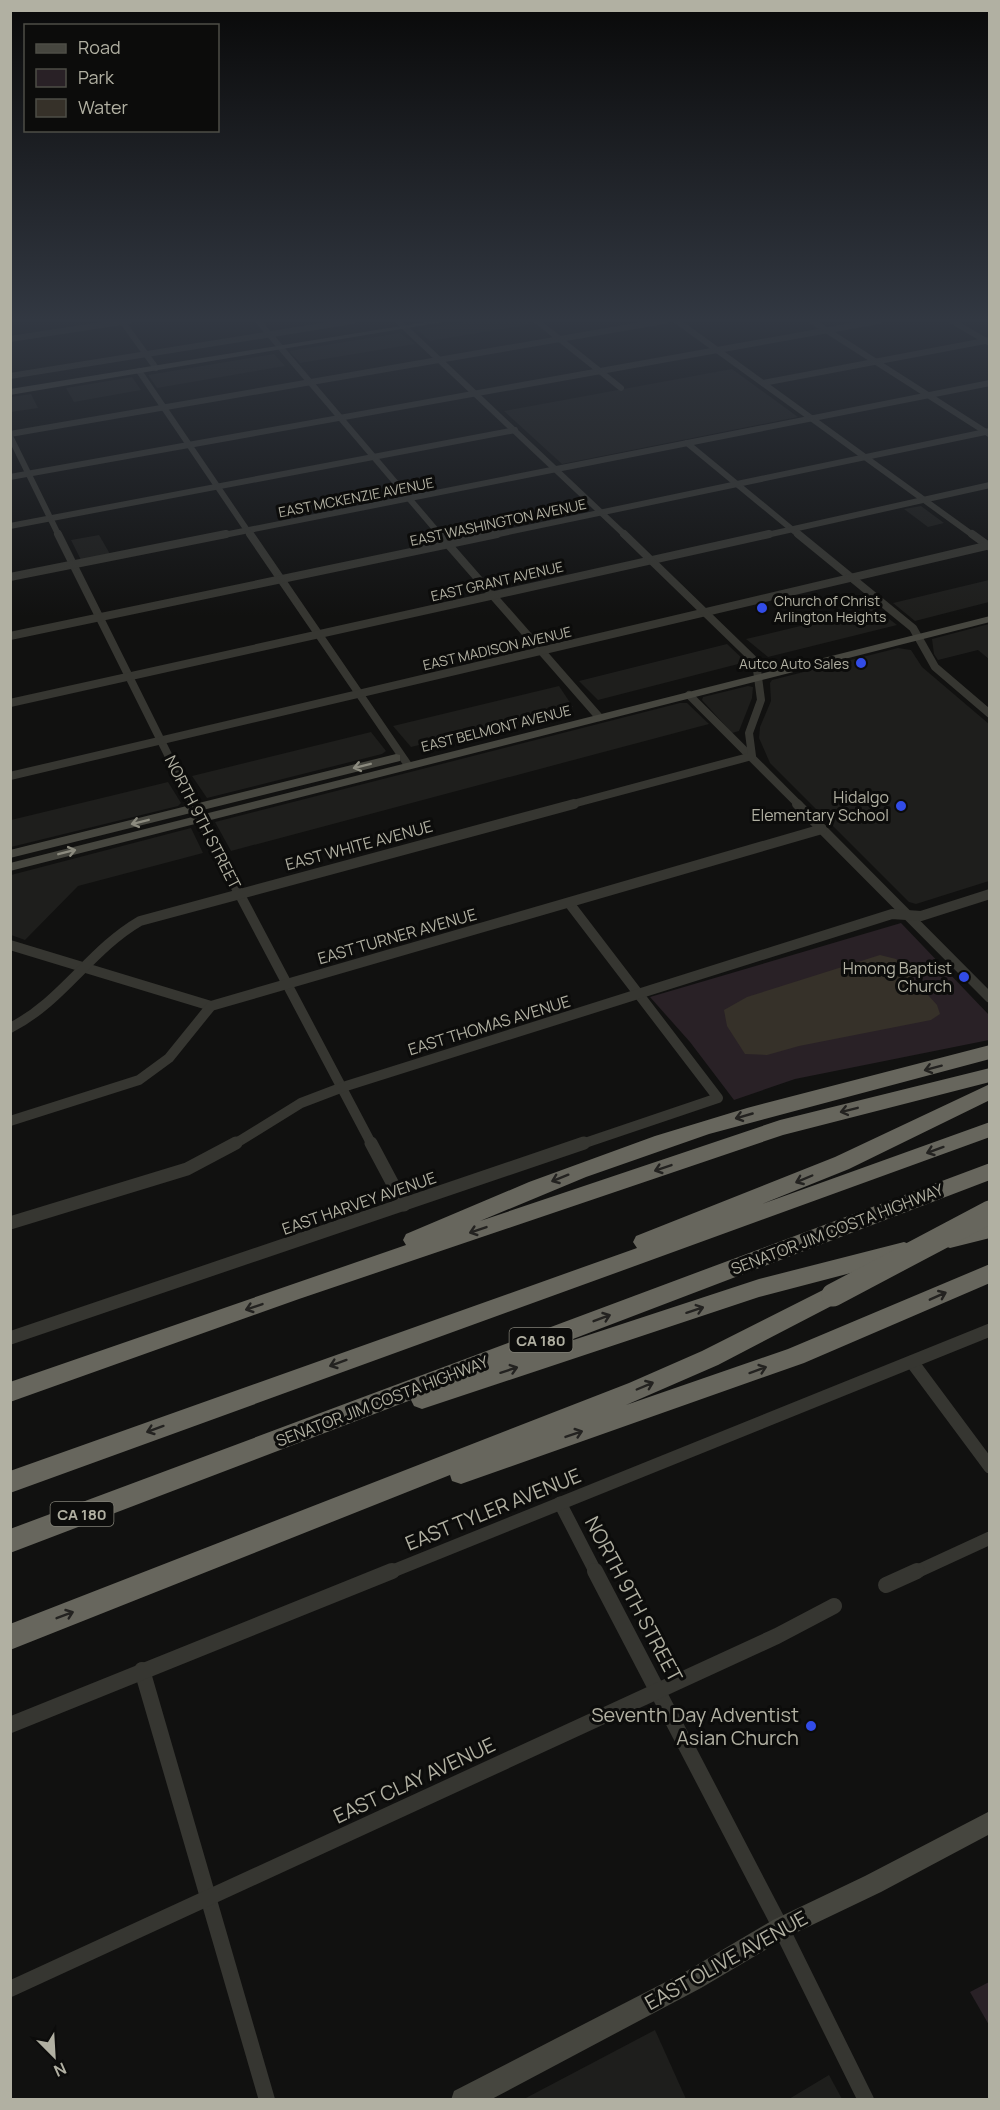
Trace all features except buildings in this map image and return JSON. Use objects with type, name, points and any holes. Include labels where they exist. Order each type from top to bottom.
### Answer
[{"type":"highway","points":[[291,1293],[517,1196],[635,1150],[747,1115],[990,1052]]},
{"type":"highway","points":[[10,1392],[291,1293],[780,1128],[990,1075]]},
{"type":"highway","points":[[393,1342],[842,1163],[990,1091]]},
{"type":"highway","name":"CA 180","points":[[10,1482],[393,1342],[614,1267],[990,1129]]},
{"type":"highway","name":"SENATOR JIM COSTA HIGHWAY","points":[[10,1541],[990,1171]]},
{"type":"highway","points":[[10,1637],[637,1390],[710,1358],[990,1212]]},
{"type":"highway","points":[[154,1487],[759,1288],[990,1229]]},
{"type":"highway","points":[[181,1570],[741,1376],[839,1339],[990,1273]]},
{"type":"main road","name":"EAST BELMONT AVENUE","points":[[915,633],[990,609]]},
{"type":"main road","name":"EAST BELMONT AVENUE","points":[[10,867],[199,813],[915,633],[990,619]]},
{"type":"main road","name":"EAST BELMONT AVENUE","points":[[596,713],[689,694],[759,672]]},
{"type":"main road","name":"EAST BELMONT AVENUE","points":[[10,854],[199,813]]},
{"type":"main road","name":"EAST OLIVE AVENUE","points":[[463,2100],[693,1980],[781,1928],[873,1884],[990,1822]]},
{"type":"street","points":[[10,435],[95,419]]},
{"type":"street","points":[[171,419],[405,761]]},
{"type":"street","points":[[10,477],[326,419]]},
{"type":"street","points":[[341,419],[596,713]]},
{"type":"street","points":[[504,419],[704,613],[736,640],[759,672],[761,700],[749,734],[752,756]]},
{"type":"street","name":"EAST MCKENZIE AVENUE","points":[[10,578],[810,419]]},
{"type":"street","points":[[813,419],[989,546]]},
{"type":"street","points":[[969,419],[989,432]]},
{"type":"street","points":[[10,526],[515,430]]},
{"type":"street","name":"EAST WASHINGTON AVENUE","points":[[10,636],[989,432]]},
{"type":"street","name":"NORTH 9TH STREET","points":[[10,435],[98,618],[162,740],[177,776],[199,813],[404,1205]]},
{"type":"street","points":[[687,443],[915,633],[934,669],[990,714]]},
{"type":"street","name":"EAST GRANT AVENUE","points":[[10,703],[990,485]]},
{"type":"street","name":"EAST MADISON AVENUE","points":[[10,776],[989,546]]},
{"type":"street","points":[[689,694],[740,749],[752,756],[990,998]]},
{"type":"street","name":"EAST WHITE AVENUE","points":[[10,1029],[49,1005],[105,944],[127,927],[154,916],[752,756]]},
{"type":"street","name":"EAST TURNER AVENUE","points":[[211,1006],[822,829]]},
{"type":"street","name":"EAST THOMAS AVENUE","points":[[10,1223],[187,1169],[237,1143],[302,1102],[343,1087],[892,914],[921,916],[990,894]]},
{"type":"street","points":[[569,903],[639,994]]},
{"type":"street","points":[[10,945],[211,1006],[169,1059],[139,1080],[10,1121]]},
{"type":"street","name":"EAST HARVEY AVENUE","points":[[10,1338],[718,1098],[639,994]]},
{"type":"street","name":"EAST TYLER AVENUE","points":[[10,1725],[990,1330]]},
{"type":"street","points":[[912,1362],[990,1467]]},
{"type":"street","name":"NORTH 9TH STREET","points":[[560,1503],[781,1928],[866,2100]]},
{"type":"street","points":[[886,1585],[990,1538]]},
{"type":"street","name":"EAST CLAY AVENUE","points":[[10,1989],[777,1636],[834,1606]]},
{"type":"street","points":[[142,1670],[267,2100]]},
{"type":"shaded area","points":[[513,419],[786,419],[562,464]]},
{"type":"shaded area","points":[[921,506],[944,523],[928,527],[904,509]]},
{"type":"shaded area","points":[[99,535],[110,554],[81,560],[71,540]]},
{"type":"shaded area","points":[[989,580],[989,602],[915,621],[893,603]]},
{"type":"shaded area","points":[[875,608],[897,625],[768,657],[746,639]]},
{"type":"shaded area","points":[[989,624],[989,659],[978,650],[938,660],[934,654],[932,639]]},
{"type":"shaded area","points":[[727,644],[746,662],[598,700],[579,681]]},
{"type":"shaded area","name":"Hidalgo Elementary School","points":[[898,648],[911,650],[922,667],[989,724],[989,881],[916,904],[909,902],[770,763],[759,738],[760,727],[771,701],[770,683],[772,680]]},
{"type":"shaded area","points":[[559,686],[573,707],[411,747],[393,726]]},
{"type":"shaded area","points":[[748,686],[753,687],[752,698],[739,731],[732,733],[702,700],[703,697]]},
{"type":"shaded area","points":[[687,703],[709,724],[231,851],[215,822]]},
{"type":"shaded area","points":[[371,732],[386,751],[382,754],[207,798],[192,776]]},
{"type":"shaded area","points":[[168,782],[181,803],[178,806],[11,847],[11,820]]},
{"type":"shaded area","points":[[191,828],[203,853],[78,886],[25,940],[11,935],[11,875]]},
{"type":"shaded area","points":[[655,2030],[686,2099],[524,2099]]},
{"type":"shaded area","points":[[829,2075],[842,2099],[789,2099]]},
{"type":"green space","points":[[901,923],[989,1015],[989,1040],[795,1079],[734,1100],[690,1042],[650,997]]},
{"type":"green space","points":[[989,1982],[989,2025],[970,1992]]},
{"type":"water","points":[[880,955],[896,959],[937,1005],[940,1014],[931,1020],[799,1046],[767,1055],[745,1054],[727,1026],[724,1010],[747,997]]},
{"type":"place","name":"Church of Christ Arlington Heights","points":[[762,608]]},
{"type":"place","name":"Autco Auto Sales","points":[[861,663]]},
{"type":"place","name":"Hidalgo Elementary School","points":[[901,806]]},
{"type":"place","name":"Hmong Baptist Church","points":[[964,977]]},
{"type":"place","name":"Seventh Day Adventist Asian Church","points":[[811,1726]]}]
